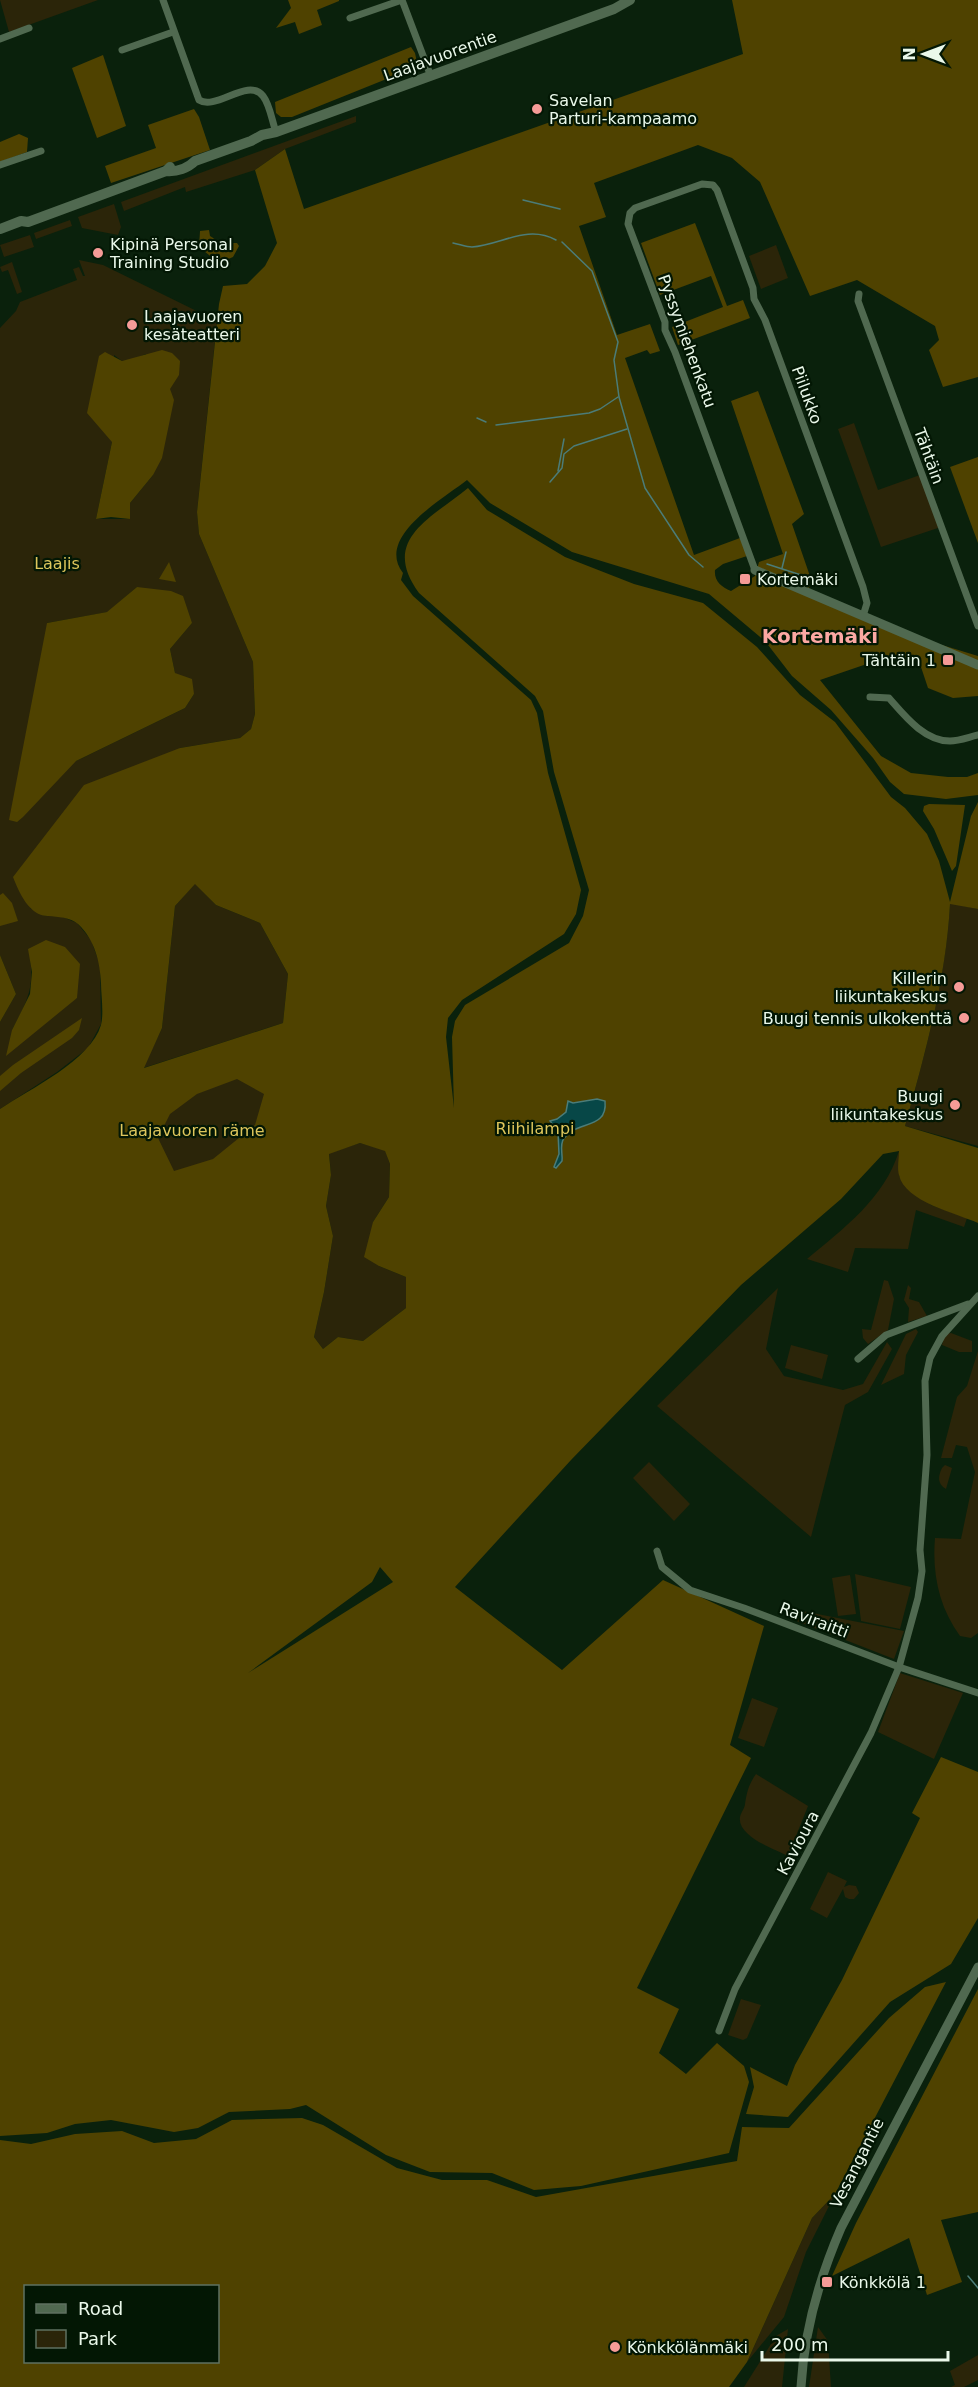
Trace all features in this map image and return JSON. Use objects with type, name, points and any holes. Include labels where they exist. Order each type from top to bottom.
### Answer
[{"type":"main road","name":"Laajavuorentie","points":[[0,236],[23,227],[28,222],[166,171],[173,172],[182,169],[195,161],[262,135],[276,132],[614,9],[630,0]]},
{"type":"main road","name":"Laajavuorentie","points":[[614,9],[620,9],[641,0]]},
{"type":"main road","name":"Laajavuorentie","points":[[0,229],[21,221],[28,222]]},
{"type":"street","points":[[162,0],[199,100],[209,103],[248,90],[258,91],[264,97],[276,132]]},
{"type":"street","points":[[350,18],[402,0],[430,75]]},
{"type":"street","points":[[0,39],[29,28]]},
{"type":"street","points":[[123,50],[173,32]]},
{"type":"street","points":[[0,165],[41,151]]},
{"type":"street","name":"Pyssymiehenkatu","points":[[713,185],[702,184],[635,208],[630,213],[628,224],[754,566],[978,665]]},
{"type":"street","name":"Piilukko","points":[[713,185],[717,190],[753,288],[754,299],[771,337],[863,587],[867,603],[863,616]]},
{"type":"street","name":"Tähtäin","points":[[859,294],[858,301],[978,626]]},
{"type":"street","points":[[870,698],[889,698],[907,719],[925,733],[949,741],[978,735]]},
{"type":"street","points":[[858,1359],[886,1335],[970,1303],[978,1296]]},
{"type":"street","name":"Kavioura","points":[[719,2031],[735,1989],[876,1723],[898,1667],[918,1598],[922,1571],[920,1550],[927,1455],[925,1381],[930,1358],[942,1336],[970,1303]]},
{"type":"street","name":"Raviraitti","points":[[657,1551],[662,1567],[690,1590],[752,1611],[898,1667],[978,1693]]},
{"type":"street","name":"Vesangantie","points":[[801,2387],[809,2324],[825,2265],[837,2237],[978,1967]]},
{"type":"green space","points":[[0,0],[98,0],[9,32]]},
{"type":"green space","points":[[288,0],[339,1],[317,10],[322,25],[299,34],[295,22],[276,28],[291,8]]},
{"type":"green space","points":[[732,0],[978,0],[978,377],[943,387],[929,350],[939,340],[935,326],[857,280],[810,296],[760,182],[732,158],[698,145],[594,183],[606,217],[579,226],[617,335],[650,324],[660,351],[650,354],[647,350],[625,358],[694,555],[740,538],[747,556],[723,564],[715,570],[719,583],[731,591],[755,576],[759,562],[783,554],[731,401],[758,391],[804,514],[792,524],[812,582],[805,595],[883,627],[978,656],[978,696],[953,698],[928,688],[920,664],[893,655],[820,680],[881,756],[911,773],[967,777],[978,773],[978,795],[946,799],[904,794],[890,782],[873,758],[831,710],[792,676],[765,641],[709,594],[572,552],[490,503],[467,480],[416,520],[398,546],[397,559],[403,573],[401,580],[413,596],[531,700],[537,713],[548,773],[581,890],[576,914],[564,934],[462,1000],[448,1018],[446,1037],[454,1108],[452,1037],[455,1021],[465,1005],[569,943],[583,916],[589,890],[554,772],[543,711],[535,696],[419,593],[408,575],[405,559],[407,545],[415,532],[468,488],[487,510],[565,557],[634,584],[703,603],[757,647],[800,695],[835,722],[891,797],[905,808],[927,834],[939,861],[950,902],[971,816],[978,802],[978,909],[950,904],[939,988],[905,1126],[978,1148],[978,1223],[932,1205],[911,1192],[903,1184],[899,1175],[899,1151],[883,1154],[841,1199],[741,1285],[571,1460],[455,1587],[562,1670],[663,1580],[764,1626],[730,1745],[751,1758],[637,1988],[679,2009],[659,2053],[686,2074],[717,2043],[744,2066],[749,2082],[729,2153],[581,2186],[534,2190],[492,2173],[430,2172],[386,2155],[306,2105],[290,2109],[229,2112],[198,2128],[174,2132],[111,2120],[75,2124],[47,2133],[0,2136],[0,1109],[73,1062],[95,1038],[101,1025],[102,1015],[99,967],[96,952],[89,937],[78,924],[71,920],[35,912],[26,902],[13,877],[84,785],[180,748],[240,738],[251,729],[255,714],[253,662],[199,534],[197,512],[219,304],[223,286],[247,284],[265,266],[277,243],[255,170],[285,149],[304,209],[743,54]],"holes":[[[195,884],[216,905],[260,923],[288,974],[283,1023],[144,1068],[162,1028],[175,906]],[[237,1079],[264,1094],[255,1125],[213,1159],[174,1171],[158,1138],[170,1114],[197,1094]],[[360,1143],[385,1151],[390,1164],[389,1197],[373,1222],[364,1257],[406,1277],[406,1308],[363,1341],[338,1337],[323,1349],[314,1337],[333,1236],[326,1206],[331,1175],[329,1154]],[[380,1567],[393,1582],[248,1673],[372,1582]]]},
{"type":"green space","points":[[411,47],[418,67],[410,72],[389,78],[292,117],[281,117],[276,113],[275,102]]},
{"type":"green space","points":[[103,55],[126,126],[97,138],[72,68]]},
{"type":"green space","points":[[194,109],[210,150],[111,183],[105,166],[156,148],[148,125]]},
{"type":"green space","points":[[356,116],[356,122],[285,149],[255,170],[186,192],[185,187],[124,211],[121,202]]},
{"type":"green space","points":[[19,134],[28,138],[27,152],[0,162],[0,142]]},
{"type":"green space","points":[[114,204],[121,227],[118,235],[82,228],[78,217]]},
{"type":"green space","points":[[70,220],[72,226],[36,239],[34,233]]},
{"type":"green space","points":[[695,223],[727,306],[743,300],[750,318],[678,345],[672,327],[723,307],[711,276],[660,295],[641,243]]},
{"type":"green space","points":[[209,230],[210,236],[221,243],[237,243],[239,246],[233,257],[219,263],[199,247],[200,231]]},
{"type":"green space","points":[[30,235],[34,247],[4,257],[0,245]]},
{"type":"green space","points":[[776,245],[788,278],[761,289],[749,256]]},
{"type":"green space","name":"Laajis","points":[[79,260],[103,265],[217,321],[197,512],[199,534],[253,662],[255,714],[251,729],[240,738],[180,748],[30,908],[45,916],[58,915],[77,923],[91,940],[100,965],[101,1024],[88,1048],[57,1072],[0,1109],[0,1022],[16,994],[0,955],[0,328],[16,311],[20,302],[77,280],[73,269],[79,267],[85,276]],"holes":[[[146,354],[153,475],[130,503],[130,519],[96,519],[112,442],[114,355],[122,361]],[[137,587],[192,623],[170,649],[175,673],[194,694],[185,708],[76,761],[47,623],[108,612]],[[29,949],[77,998],[12,1030],[29,992],[31,962]]]},
{"type":"green space","points":[[12,262],[22,292],[17,294],[8,270],[2,272],[0,267]]},
{"type":"green space","points":[[162,350],[172,353],[180,361],[179,375],[170,389],[174,400],[162,458],[153,475],[130,503],[130,519],[111,517],[96,519],[112,442],[87,413],[99,356],[105,352],[122,361]]},
{"type":"green space","points":[[854,423],[878,490],[920,475],[941,527],[881,547],[838,429]]},
{"type":"green space","points":[[978,457],[978,543],[950,467]]},
{"type":"green space","points":[[169,562],[176,582],[159,579]]},
{"type":"green space","points":[[137,587],[171,591],[183,596],[192,623],[170,649],[175,673],[192,679],[194,694],[185,708],[76,761],[23,817],[17,822],[9,820],[47,623],[107,612]]},
{"type":"green space","points":[[929,804],[965,805],[956,866],[952,871],[934,829],[923,811],[924,806]]},
{"type":"green space","points":[[195,883],[216,905],[260,923],[288,974],[283,1023],[143,1068],[162,1028],[175,906]]},
{"type":"green space","points":[[3,893],[12,903],[18,921],[0,926],[0,895]]},
{"type":"green space","name":"Killerin liikuntakeskus","points":[[950,903],[978,909],[978,1146],[905,1126],[939,988]]},
{"type":"green space","points":[[46,940],[65,947],[80,964],[77,998],[6,1056],[12,1030],[30,994],[32,972],[28,949]]},
{"type":"green space","points":[[0,955],[16,994],[0,1022]]},
{"type":"green space","points":[[82,1018],[79,1030],[72,1038],[21,1073],[0,1091],[0,1076]]},
{"type":"green space","name":"Laajavuoren räme","points":[[279,1054],[275,1145],[170,1182],[128,1094]]},
{"type":"green space","points":[[360,1143],[385,1150],[390,1164],[389,1197],[373,1222],[379,1266],[406,1277],[406,1308],[363,1341],[338,1337],[323,1349],[314,1337],[333,1236],[326,1206],[331,1175],[329,1153]]},
{"type":"green space","points":[[899,1151],[899,1176],[931,1205],[967,1218],[964,1227],[916,1210],[908,1249],[855,1248],[848,1272],[807,1259],[848,1224],[873,1198],[884,1184]]},
{"type":"green space","points":[[884,1280],[888,1281],[894,1299],[888,1330],[868,1344],[863,1338],[862,1329],[871,1330]]},
{"type":"green space","points":[[908,1285],[911,1288],[909,1299],[919,1302],[927,1316],[908,1322],[909,1308],[904,1300]]},
{"type":"green space","points":[[778,1288],[766,1349],[784,1376],[843,1390],[863,1384],[887,1342],[892,1349],[868,1392],[845,1405],[811,1537],[657,1406]]},
{"type":"green space","points":[[916,1329],[918,1332],[906,1355],[904,1374],[881,1385],[906,1334]]},
{"type":"green space","points":[[951,1333],[972,1341],[972,1352],[959,1352],[942,1345],[945,1334]]},
{"type":"green space","points":[[791,1345],[828,1355],[822,1379],[785,1368]]},
{"type":"green space","points":[[978,1351],[978,1633],[971,1638],[960,1636],[947,1614],[938,1590],[934,1551],[935,1538],[961,1539],[975,1472],[967,1447],[956,1445],[952,1458],[941,1458],[957,1397],[967,1386]]},
{"type":"green space","points":[[649,1462],[690,1504],[674,1521],[633,1478]]},
{"type":"green space","points":[[945,1465],[952,1468],[946,1489],[939,1480]]},
{"type":"green space","points":[[855,1574],[911,1587],[900,1629],[861,1621]]},
{"type":"green space","points":[[850,1575],[856,1614],[838,1616],[832,1578]]},
{"type":"green space","points":[[797,1610],[904,1631],[894,1659],[794,1620]]},
{"type":"green space","points":[[900,1673],[963,1693],[934,1759],[878,1732]]},
{"type":"green space","points":[[752,1698],[778,1708],[764,1747],[738,1738]]},
{"type":"green space","points":[[941,1757],[978,1772],[978,1918],[951,1964],[890,2002],[788,2117],[746,2114],[754,2087],[750,2067],[787,2086],[795,2065],[842,1980],[920,1818],[912,1813]]},
{"type":"green space","points":[[756,1774],[808,1806],[788,1856],[750,1836],[741,1824],[740,1817]]},
{"type":"green space","points":[[828,1872],[847,1881],[844,1887],[856,1886],[859,1893],[854,1899],[849,1899],[845,1897],[843,1889],[827,1918],[810,1909]]},
{"type":"green space","points":[[946,1982],[835,2194],[812,2218],[747,2362],[729,2387],[0,2387],[0,2140],[31,2144],[75,2134],[122,2131],[154,2143],[196,2139],[232,2120],[302,2118],[323,2125],[397,2168],[442,2180],[487,2180],[536,2197],[737,2161],[742,2127],[789,2128],[889,2018],[925,1987]]},
{"type":"green space","points":[[978,1989],[978,2212],[941,2220],[962,2282],[927,2295],[909,2238],[832,2276],[856,2223]]},
{"type":"green space","points":[[741,1999],[761,2005],[747,2038],[743,2040],[728,2035]]},
{"type":"green space","points":[[835,2194],[806,2252],[784,2317],[747,2362],[812,2218]]},
{"type":"green space","points":[[818,2327],[828,2341],[831,2387],[809,2387]]},
{"type":"green space","points":[[788,2329],[782,2387],[744,2387],[776,2336]]},
{"type":"green space","points":[[978,2355],[978,2380],[964,2387],[951,2387],[955,2385],[950,2371]]},
{"type":"water","name":"Riihilampi","points":[[597,1099],[605,1101],[602,1116],[597,1121],[570,1132],[564,1138],[561,1147],[562,1161],[556,1168],[554,1167],[559,1154],[558,1132],[550,1121],[566,1112],[568,1101],[573,1103]]},
{"type":"waterway","points":[[523,200],[560,209]]},
{"type":"waterway","points":[[453,243],[472,247],[535,234],[556,240]]},
{"type":"waterway","points":[[562,242],[592,271],[618,342],[614,360],[619,397],[645,488],[689,555],[703,567]]},
{"type":"waterway","points":[[496,425],[589,413],[600,409],[618,397]]},
{"type":"waterway","points":[[477,418],[486,422]]},
{"type":"waterway","points":[[550,482],[562,468],[564,454],[574,446],[627,429]]},
{"type":"waterway","points":[[558,471],[564,439]]},
{"type":"waterway","points":[[782,568],[786,552]]},
{"type":"waterway","points":[[767,564],[804,576]]},
{"type":"waterway","points":[[968,2276],[978,2288]]},
{"type":"place","name":"Savelan Parturi-kampaamo","points":[[537,109]]},
{"type":"place","name":"Kipinä Personal Training Studio","points":[[98,253]]},
{"type":"place","name":"Laajavuoren kesäteatteri","points":[[132,325]]},
{"type":"place","name":"Kortemäki","points":[[745,579]]},
{"type":"place","name":"Tähtäin 1","points":[[948,660]]},
{"type":"place","name":"Killerin liikuntakeskus","points":[[959,987]]},
{"type":"place","name":"Buugi tennis ulkokenttä","points":[[964,1018]]},
{"type":"place","name":"Buugi liikuntakeskus","points":[[955,1105]]},
{"type":"place","name":"Könkkölä 1","points":[[827,2282]]},
{"type":"place","name":"Könkkölänmäki","points":[[615,2347]]},
{"type":"district","name":"Kortemäki","points":[[820,636]]}]
